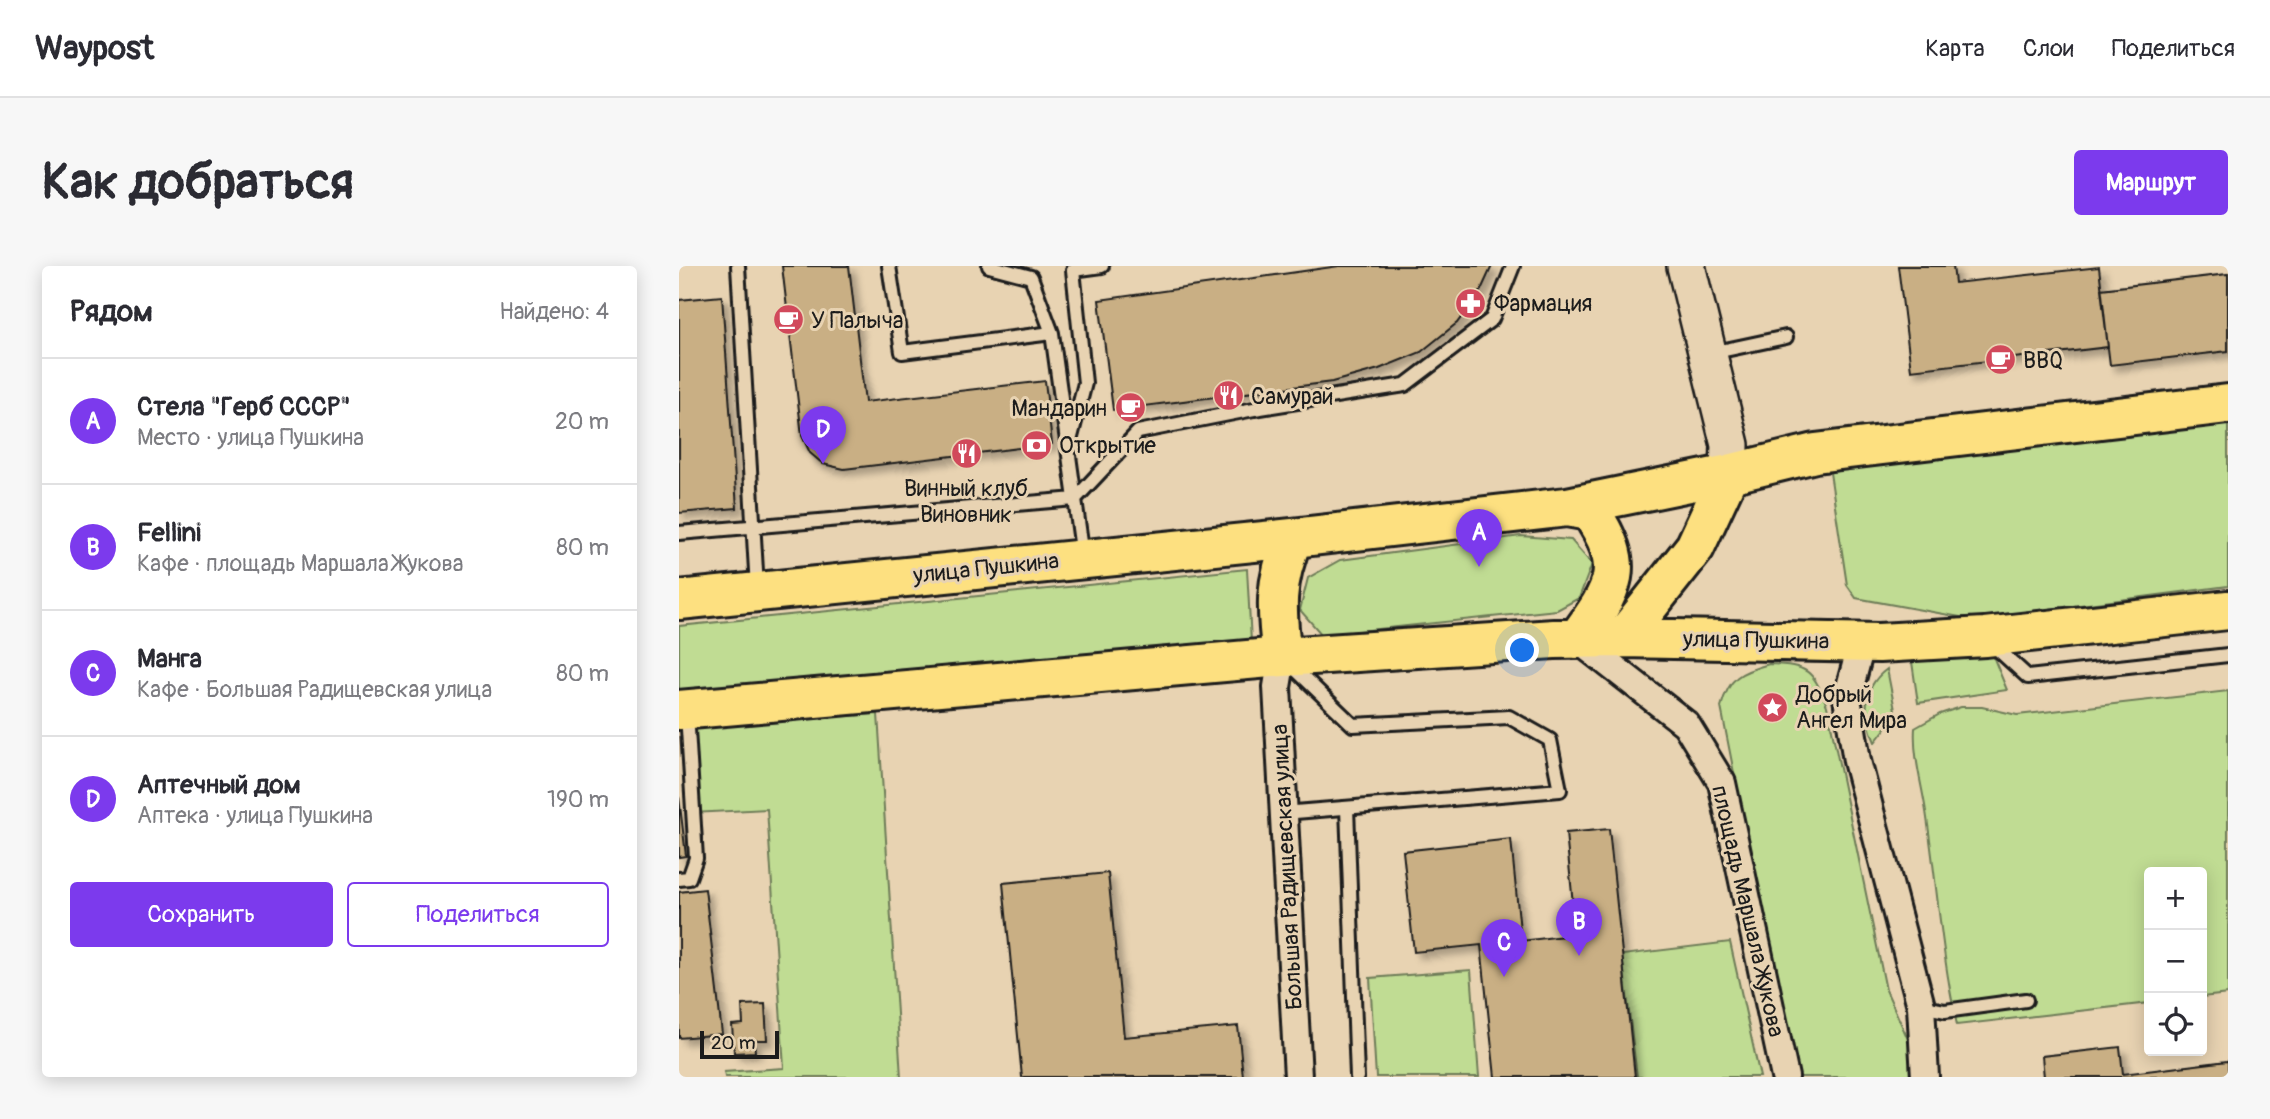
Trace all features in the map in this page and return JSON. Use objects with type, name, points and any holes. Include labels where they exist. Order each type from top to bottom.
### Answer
[{"type":"main road","points":[[1623,638],[1695,547],[1729,474],[1730,445],[1686,266]]},
{"type":"main road","name":"улица Пушкина","points":[[679,600],[1293,538],[1567,507],[1729,474],[1815,453],[2228,404]]},
{"type":"main road","points":[[1567,507],[1590,511],[1602,528],[1614,561],[1610,587],[1598,610],[1577,639]]},
{"type":"main road","points":[[1282,657],[1277,596],[1283,562],[1293,538]]},
{"type":"main road","name":"улица Пушкина","points":[[683,709],[1282,657],[1577,639],[1879,643],[1985,637],[2228,610]]},
{"type":"street","name":"площадь Маршала Жукова","points":[[1577,639],[1686,724],[1722,783],[1785,1077]]},
{"type":"street","points":[[1862,642],[1847,698],[1857,761],[1921,1006],[1925,1077]]},
{"type":"street","name":"Большая Радищевская улица","points":[[1282,657],[1277,687],[1298,1077]]},
{"type":"lane","points":[[738,266],[757,592]]},
{"type":"lane","points":[[889,266],[902,352],[1052,333]]},
{"type":"lane","points":[[989,266],[1031,277],[1052,333],[1083,558]]},
{"type":"lane","points":[[1068,448],[1085,383],[1073,270],[1102,266]]},
{"type":"lane","points":[[679,533],[1075,499],[1138,432],[1254,409],[1405,385],[1492,319],[1513,266]]},
{"type":"lane","points":[[1707,354],[1786,338]]},
{"type":"lane","points":[[1985,637],[2028,677],[2228,655]]},
{"type":"lane","points":[[1282,657],[1353,726],[1509,717],[1550,740],[1560,790],[1283,813]]},
{"type":"lane","points":[[679,879],[689,878],[696,858],[685,774],[683,709]]},
{"type":"lane","points":[[1347,808],[1357,1077]]},
{"type":"lane","points":[[1921,1006],[1945,1011],[2026,1000]]},
{"type":"green space","points":[[2228,423],[2228,586],[1971,619],[1856,598],[1847,585],[1829,466]]},
{"type":"green space","points":[[1521,536],[1571,540],[1592,564],[1579,598],[1557,610],[1322,635],[1300,610],[1308,578],[1340,560]]},
{"type":"green space","points":[[1247,569],[1251,642],[679,695],[679,626]]},
{"type":"green space","points":[[1954,648],[1993,656],[2007,690],[1918,703],[1911,655]]},
{"type":"green space","points":[[1769,664],[1793,666],[1807,672],[1818,684],[1827,706],[1886,990],[1911,1046],[1916,1077],[1794,1077],[1721,707],[1728,689],[1737,677]]},
{"type":"green space","points":[[1887,669],[1896,715],[1875,742],[1868,722],[1867,702],[1872,685]]},
{"type":"green space","points":[[2228,691],[2228,994],[2207,996],[2207,867],[2144,867],[2144,1004],[1957,1025],[1947,974],[1917,762],[1915,728],[1940,714],[1961,707],[1982,707],[2017,715]]},
{"type":"green space","points":[[878,714],[901,1077],[725,1077],[724,1072],[784,1068],[767,809],[693,813],[687,727]]},
{"type":"green space","points":[[1730,942],[1760,1077],[1637,1077],[1622,955]]},
{"type":"green space","points":[[1471,970],[1479,1077],[1376,1077],[1370,978]]},
{"type":"building","points":[[782,266],[849,266],[865,402],[1045,381],[1052,444],[844,469],[823,464],[810,453],[802,436]]},
{"type":"building","points":[[1339,266],[1492,266],[1481,290],[1457,323],[1421,352],[1379,369],[1332,382],[1113,410],[1099,300]]},
{"type":"building","points":[[1898,266],[1953,266],[1955,283],[2099,267],[2108,347],[1911,370]]},
{"type":"building","points":[[2228,274],[2228,351],[2110,365],[2101,289]]},
{"type":"building","points":[[722,296],[737,508],[679,513],[679,300]]},
{"type":"building","points":[[679,797],[686,856],[679,857]]},
{"type":"building","points":[[1609,829],[1635,1077],[1495,1077],[1481,945],[1414,952],[1403,851],[1511,839],[1521,941],[1576,935],[1566,833]]},
{"type":"building","points":[[1108,873],[1124,1037],[1238,1026],[1243,1077],[1022,1077],[1003,883]]},
{"type":"building","points":[[705,889],[722,1034],[679,1038],[679,892]]},
{"type":"building","points":[[765,1004],[767,1040],[754,1040],[755,1052],[734,1053],[732,1025],[743,1024],[742,1005]]},
{"type":"building","points":[[2120,1047],[2123,1074],[2228,1061],[2228,1077],[2044,1077],[2042,1056]]},
{"type":"place","name":"Фармация","points":[[1471,303]]},
{"type":"place","name":"У Палыча","points":[[788,320]]},
{"type":"place","name":"BBQ","points":[[2000,360]]},
{"type":"place","name":"Самурай","points":[[1228,396]]},
{"type":"place","name":"Мандарин","points":[[1130,408]]},
{"type":"place","name":"Открытие","points":[[1036,445]]},
{"type":"place","name":"Винный клуб Виновник","points":[[966,454]]},
{"type":"place","name":"Аптечный дом","points":[[823,464]]},
{"type":"place","name":"Стела \"Герб СССР\"","points":[[1479,567]]},
{"type":"place","name":"Добрый Ангел Мира","points":[[1773,707]]},
{"type":"place","name":"Fellini","points":[[1579,956]]},
{"type":"place","name":"Манга","points":[[1504,977]]}]
